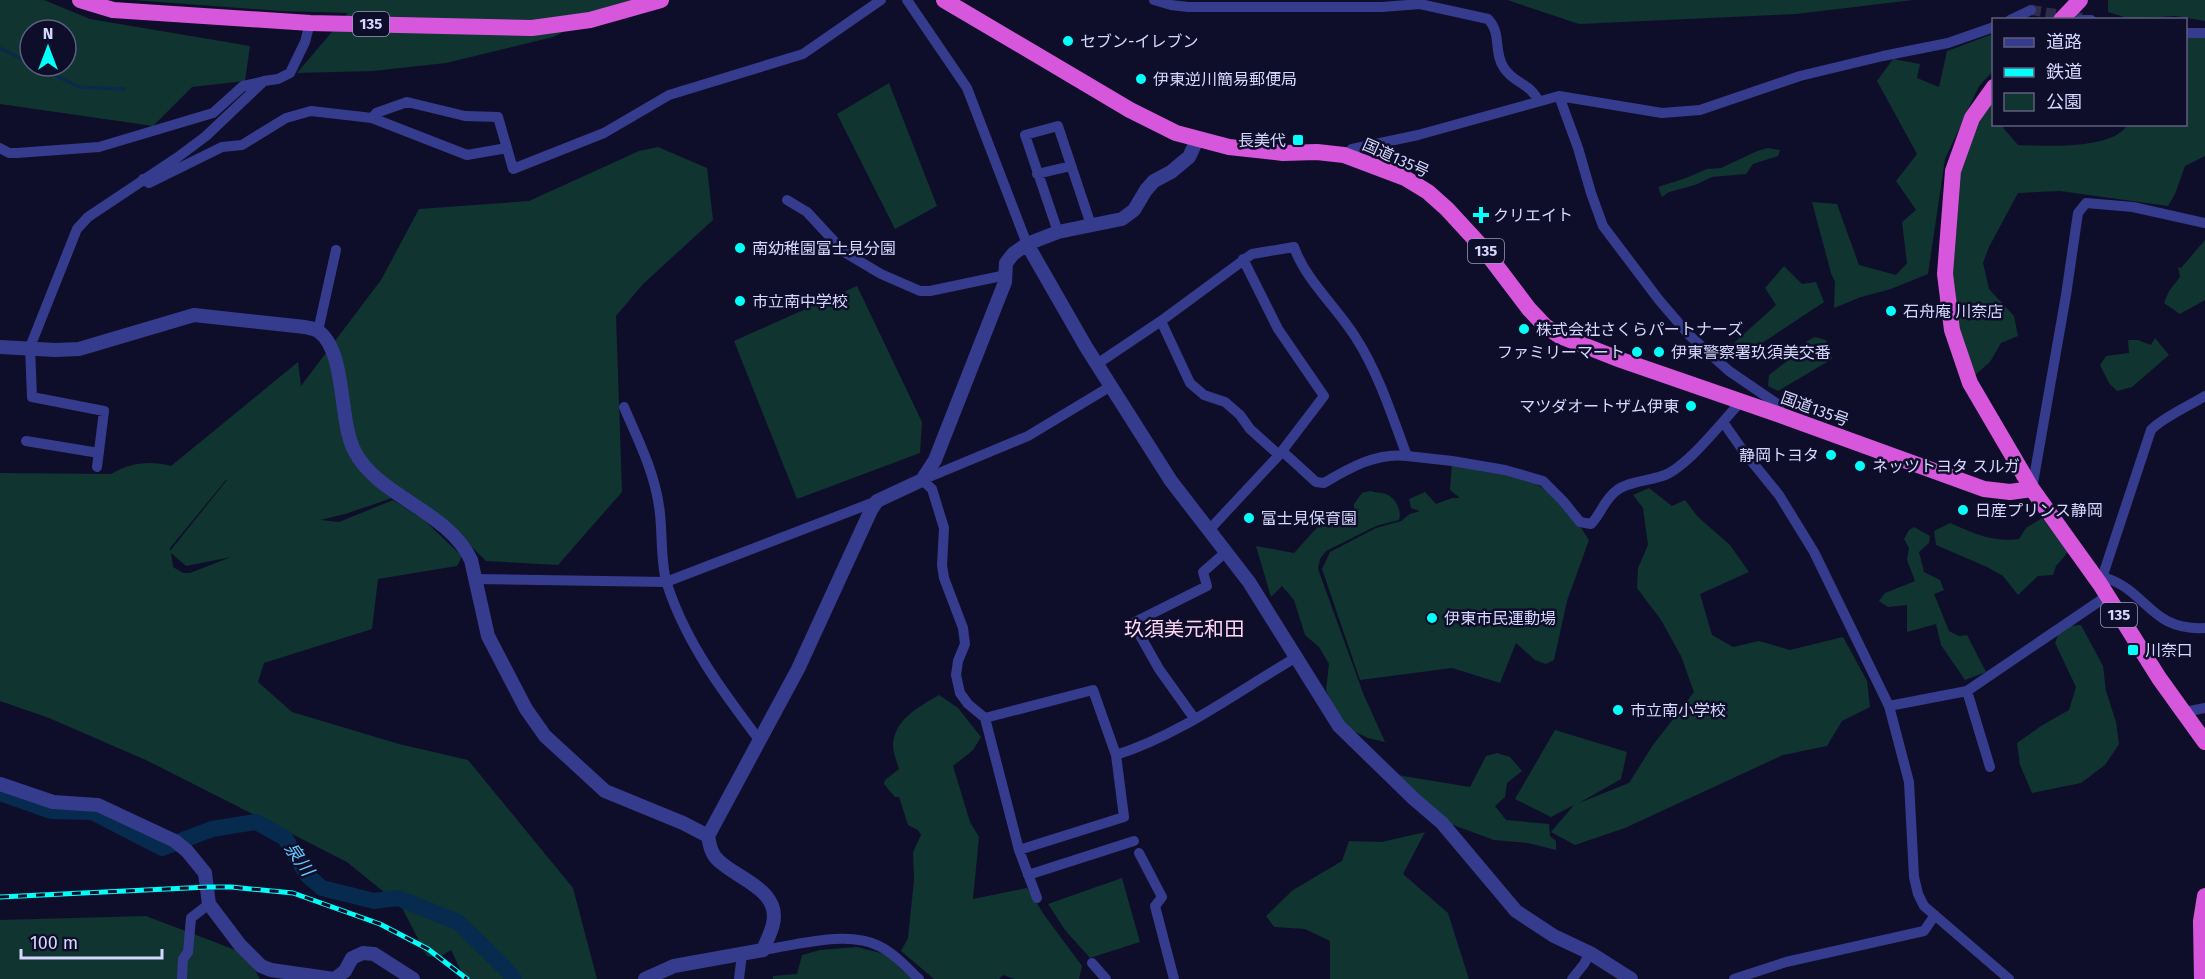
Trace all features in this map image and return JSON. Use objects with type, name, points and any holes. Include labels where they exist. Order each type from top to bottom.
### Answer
[{"type":"highway","name":"135","points":[[80,0],[113,10],[310,22],[532,28],[591,20],[661,0]]},
{"type":"highway","name":"国道135号","points":[[944,0],[1130,110],[1176,133],[1229,147],[1283,153],[1344,154],[1405,178],[1428,192],[1447,209],[1482,247],[1529,309],[1545,326],[1560,336],[1621,360],[1984,489],[2010,492],[2032,489]]},
{"type":"highway","points":[[2063,18],[2080,0]]},
{"type":"highway","name":"135","points":[[1992,90],[1972,118],[1953,171],[1945,274],[1952,330],[1970,383],[2032,489],[2103,586],[2159,678],[2205,742]]},
{"type":"highway","points":[[2202,979],[2200,921],[2205,896]]},
{"type":"street","points":[[372,118],[376,113],[407,102],[465,116],[498,117],[513,169],[604,133],[669,95],[728,79],[803,54],[881,0]]},
{"type":"street","points":[[907,0],[967,88],[1027,244],[1097,364],[1171,481],[1210,529],[1248,582],[1339,726],[1414,800],[1442,823],[1516,911],[1554,936],[1590,953],[1631,979]]},
{"type":"street","points":[[1154,0],[1188,7],[1382,8],[1420,4],[1488,19],[1495,26],[1503,68],[1535,93],[1538,101]]},
{"type":"street","points":[[2014,18],[2031,10]]},
{"type":"street","points":[[0,148],[9,153],[17,153],[99,147],[213,113],[243,86],[278,80],[290,73],[305,42],[310,22]]},
{"type":"street","points":[[1344,154],[1352,149],[1418,135],[1559,96],[1662,114],[1700,110],[1800,76],[1948,43],[1992,28]]},
{"type":"street","points":[[2187,33],[2205,33]]},
{"type":"street","points":[[97,467],[104,411],[32,397],[30,347],[77,229],[88,217],[206,136],[264,81]]},
{"type":"street","points":[[1559,96],[1603,226],[1659,300],[1689,335],[1729,371],[1779,405],[1780,415]]},
{"type":"street","points":[[143,179],[150,183],[222,147],[242,145],[286,118],[311,111],[372,118],[467,155],[507,148]]},
{"type":"street","points":[[1058,232],[1025,135],[1058,126],[1091,225]]},
{"type":"street","points":[[922,480],[935,460],[1005,282],[1006,263],[1013,254],[1027,244],[1058,232],[1122,219],[1134,210],[1154,181],[1171,172],[1189,157],[1197,140]]},
{"type":"street","points":[[1037,174],[1071,166]]},
{"type":"street","points":[[787,200],[807,212],[844,252],[882,274],[920,291],[930,291],[1006,275]]},
{"type":"street","points":[[2032,489],[2078,213],[2086,203],[2133,207],[2205,223]]},
{"type":"street","points":[[1097,364],[1161,321],[1252,254],[1294,247],[1306,271],[1355,335],[1372,365],[1407,456]]},
{"type":"street","points":[[318,331],[336,250]]},
{"type":"street","points":[[1210,529],[1280,453],[1324,396],[1275,323],[1243,260]]},
{"type":"street","points":[[0,347],[79,349],[194,315],[305,327],[318,331],[333,351],[347,431],[359,461],[393,490],[423,509],[460,541],[471,560],[488,636],[526,709],[545,736],[605,791],[708,836]]},
{"type":"street","points":[[1161,321],[1190,383],[1204,395],[1225,402],[1240,415],[1250,429],[1280,453],[1296,462],[1316,482],[1324,483],[1356,465],[1376,458],[1398,455],[1452,461],[1505,470],[1543,481],[1580,522],[1591,524],[1598,517],[1603,503],[1617,489],[1665,475],[1678,468],[1736,408],[1737,401]]},
{"type":"street","points":[[475,579],[666,582],[877,501],[1028,436],[1111,386]]},
{"type":"street","points":[[2103,586],[2151,430],[2158,422],[2205,396]]},
{"type":"street","points":[[624,407],[652,473],[659,506],[666,582],[681,619],[703,662],[760,741]]},
{"type":"street","points":[[1723,422],[1744,453],[1779,495],[1814,552],[1889,706],[1909,782],[1914,877],[1924,906],[2009,979]]},
{"type":"street","points":[[26,441],[99,453]]},
{"type":"street","points":[[922,480],[932,489],[944,528],[942,565],[963,628],[965,644],[958,661],[956,675],[960,693],[968,704],[985,718],[1020,850],[1037,898]]},
{"type":"street","points":[[763,950],[774,922],[772,905],[760,889],[719,862],[711,852],[708,836],[803,659],[851,551],[877,501]]},
{"type":"street","points":[[1194,718],[1159,669],[1133,623],[1207,586],[1203,572],[1226,552]]},
{"type":"street","points":[[1889,706],[1967,691],[2103,586],[2118,581],[2174,626],[2191,629],[2205,628]]},
{"type":"street","points":[[1116,755],[1143,747],[1295,658]]},
{"type":"street","points":[[985,718],[1093,690],[1116,755],[1124,817],[1020,850]]},
{"type":"street","points":[[1967,691],[1990,767]]},
{"type":"street","points":[[2185,712],[2205,708]]},
{"type":"street","points":[[0,784],[53,802],[98,805],[175,841],[187,851],[205,873],[209,904],[240,945],[261,966],[272,970],[335,979],[345,971],[352,958],[363,953],[374,954],[413,979]]},
{"type":"street","points":[[1028,875],[1134,841]]},
{"type":"street","points":[[1139,853],[1162,897],[1155,906],[1174,979]]},
{"type":"street","points":[[182,979],[183,959],[188,952],[191,918],[209,904]]},
{"type":"street","points":[[1734,979],[1786,962],[1924,931],[1935,915]]},
{"type":"street","points":[[645,979],[674,966],[844,938],[863,940],[881,946],[919,979]]},
{"type":"street","points":[[1572,979],[1590,953]]},
{"type":"street","points":[[739,979],[742,954]]},
{"type":"street","points":[[1092,963],[1106,979]]},
{"type":"green space","points":[[0,0],[44,0],[90,19],[250,46],[245,81],[192,87],[153,126],[0,104]]},
{"type":"green space","points":[[133,0],[634,0],[614,6],[553,37],[446,63],[373,71],[297,73],[348,13],[281,11]]},
{"type":"green space","points":[[1507,0],[1913,0],[1796,14],[1579,24]]},
{"type":"green space","points":[[2108,0],[2205,0],[2205,21],[2175,16],[2127,18],[2108,12]]},
{"type":"green space","points":[[2187,33],[2205,33],[2205,156],[2185,166],[2168,206],[2060,191],[2018,193],[1983,263],[1989,289],[2014,316],[2018,336],[2001,343],[1990,362],[1974,376],[1955,327],[1947,240],[1952,184],[1982,103],[1992,97],[1992,126],[2003,126],[2018,145],[2077,145],[2108,139],[2126,126],[2187,126]]},
{"type":"green space","points":[[1992,34],[1992,72],[1979,86],[1945,159],[1928,274],[1834,308],[1835,282],[1812,202],[1837,204],[1859,265],[1896,275],[1907,263],[1902,222],[1916,210],[1896,181],[1917,154],[1877,81],[1893,59],[1920,64],[1917,78],[1939,87],[1947,51]]},
{"type":"green space","points":[[889,83],[937,206],[895,229],[837,114]]},
{"type":"green space","points":[[658,147],[707,168],[713,220],[643,284],[616,316],[622,492],[558,565],[486,561],[440,515],[401,495],[320,520],[339,522],[393,500],[424,520],[462,556],[457,566],[378,579],[372,629],[264,663],[258,682],[292,712],[399,744],[468,760],[573,888],[597,979],[465,979],[451,950],[438,958],[427,956],[401,906],[347,862],[148,761],[49,718],[0,701],[0,473],[111,474],[125,467],[140,464],[155,463],[171,466],[298,362],[301,386],[381,280],[419,209],[529,201],[639,151]],"holes":[[[227,480],[170,551],[170,548]],[[171,553],[186,566],[231,557],[190,573],[183,573],[173,567]]]},
{"type":"green space","points":[[1768,148],[1780,150],[1778,156],[1753,164],[1746,174],[1712,177],[1695,185],[1669,192],[1662,197],[1658,187],[1707,169],[1721,168]]},
{"type":"green space","points":[[2205,240],[2205,300],[2180,314],[2164,303],[2169,291],[2180,277],[2178,267],[2181,268]]},
{"type":"green space","points":[[1784,266],[1802,284],[1816,282],[1824,302],[1747,353],[1734,343],[1776,305],[1765,288]]},
{"type":"green space","points":[[857,286],[922,422],[920,453],[797,499],[734,341]]},
{"type":"green space","points":[[1815,337],[1826,340],[1832,359],[1778,391],[1768,386],[1769,375],[1799,352],[1807,341]]},
{"type":"green space","points":[[2155,338],[2169,355],[2132,387],[2117,391],[2109,383],[2100,365],[2106,356],[2129,353],[2128,340],[2138,340],[2151,345]]},
{"type":"green space","name":"伊東市民運動場","points":[[1452,461],[1521,474],[1563,501],[1589,540],[1567,601],[1554,660],[1546,664],[1535,660],[1516,643],[1500,683],[1452,668],[1360,680],[1322,569],[1330,552],[1376,528],[1401,521],[1410,514],[1420,511],[1411,508],[1409,499],[1425,492],[1436,504],[1452,498],[1460,498],[1450,490]]},
{"type":"green space","points":[[1649,488],[1672,506],[1685,500],[1698,517],[1730,545],[1749,572],[1700,594],[1712,635],[1733,647],[1759,641],[1790,650],[1843,637],[1867,681],[1870,707],[1842,721],[1827,746],[1783,755],[1625,828],[1575,845],[1551,832],[1574,805],[1551,817],[1515,799],[1555,730],[1627,752],[1621,779],[1579,803],[1629,783],[1653,745],[1694,692],[1681,656],[1661,620],[1637,588],[1638,568],[1648,545],[1643,508],[1633,495]]},
{"type":"green space","points":[[1370,491],[1384,493],[1393,498],[1399,509],[1399,520],[1376,526],[1326,551],[1320,559],[1318,569],[1363,693],[1385,742],[1368,738],[1341,725],[1326,690],[1329,664],[1319,647],[1305,635],[1294,600],[1282,586],[1271,597],[1256,546],[1294,553],[1323,521],[1340,517],[1342,520],[1354,514],[1354,504],[1362,493]]},
{"type":"green space","points":[[2042,518],[2068,552],[2056,566],[2053,575],[2038,576],[2018,595],[2003,576],[1936,545],[1934,531],[1950,523],[1983,536],[2009,540],[2019,539],[2026,528]]},
{"type":"green space","points":[[1914,527],[1930,536],[1929,543],[1919,552],[1924,572],[1940,580],[1944,590],[1934,594],[1949,631],[1959,636],[1967,635],[1986,672],[1965,680],[1941,645],[1936,624],[1907,632],[1907,605],[1888,607],[1879,601],[1885,593],[1915,581],[1907,560],[1909,548],[1904,539],[1909,530]]},
{"type":"green space","points":[[2081,625],[2103,666],[2106,691],[2116,722],[2119,744],[2105,765],[2081,783],[2032,793],[2020,765],[2017,743],[2069,710],[2076,687],[2055,643],[2061,627]]},
{"type":"green space","points":[[939,695],[958,708],[981,737],[973,750],[953,766],[970,822],[979,837],[973,899],[1027,888],[1082,966],[1079,979],[1015,979],[1003,975],[999,979],[934,979],[901,951],[908,938],[914,880],[913,852],[921,835],[918,830],[908,825],[899,797],[895,797],[884,784],[885,780],[899,769],[893,746],[898,728],[909,715]]},
{"type":"green space","points":[[1497,753],[1510,757],[1522,771],[1507,783],[1505,797],[1495,806],[1506,820],[1549,824],[1550,836],[1556,841],[1556,850],[1528,843],[1494,840],[1445,822],[1397,775],[1470,787],[1486,756]]},
{"type":"green space","points":[[1425,832],[1403,874],[1448,913],[1469,979],[1330,979],[1330,941],[1305,929],[1274,927],[1266,916],[1293,890],[1342,861],[1349,841],[1382,842]]},
{"type":"green space","points":[[1122,878],[1140,942],[1090,958],[1065,930],[1048,904]]},
{"type":"green space","points":[[146,916],[246,954],[260,979],[0,979],[0,920]]},
{"type":"green space","points":[[857,947],[885,954],[912,979],[773,979],[773,976],[797,974],[802,955],[820,950]]},
{"type":"waterway","points":[[0,48],[18,57]]},
{"type":"waterway","points":[[61,78],[79,87],[124,89]]},
{"type":"waterway","name":"泉川","points":[[0,793],[51,811],[92,812],[162,848],[212,829],[256,822],[285,838],[308,876],[322,888],[374,901],[398,898],[458,922],[514,979]]},
{"type":"tunnel","points":[[2031,10],[2082,18]]},
{"type":"railway","points":[[0,897],[208,887],[293,893],[380,924],[428,949],[467,979]]},
{"type":"place","name":"セブン-イレブン","points":[[1068,41]]},
{"type":"place","name":"伊東逆川簡易郵便局","points":[[1141,79]]},
{"type":"place","name":"長美代","points":[[1298,140]]},
{"type":"place","name":"クリエイト","points":[[1481,215]]},
{"type":"place","name":"南幼稚園富士見分園","points":[[740,248]]},
{"type":"place","name":"市立南中学校","points":[[740,301]]},
{"type":"place","name":"石舟庵 川奈店","points":[[1891,311]]},
{"type":"place","name":"株式会社さくらパートナーズ","points":[[1524,329]]},
{"type":"place","name":"ファミリーマート","points":[[1637,352]]},
{"type":"place","name":"伊東警察署玖須美交番","points":[[1659,352]]},
{"type":"place","name":"マツダオートザム伊東","points":[[1691,406]]},
{"type":"place","name":"静岡トヨタ","points":[[1831,455]]},
{"type":"place","name":"ネッツトヨタ スルガ","points":[[1860,466]]},
{"type":"place","name":"日産プリンス静岡","points":[[1963,510]]},
{"type":"place","name":"富士見保育園","points":[[1249,518]]},
{"type":"place","name":"伊東市民運動場","points":[[1432,618]]},
{"type":"place","name":"川奈口","points":[[2133,650]]},
{"type":"place","name":"市立南小学校","points":[[1618,710]]},
{"type":"district","name":"玖須美元和田","points":[[1184,629]]}]
